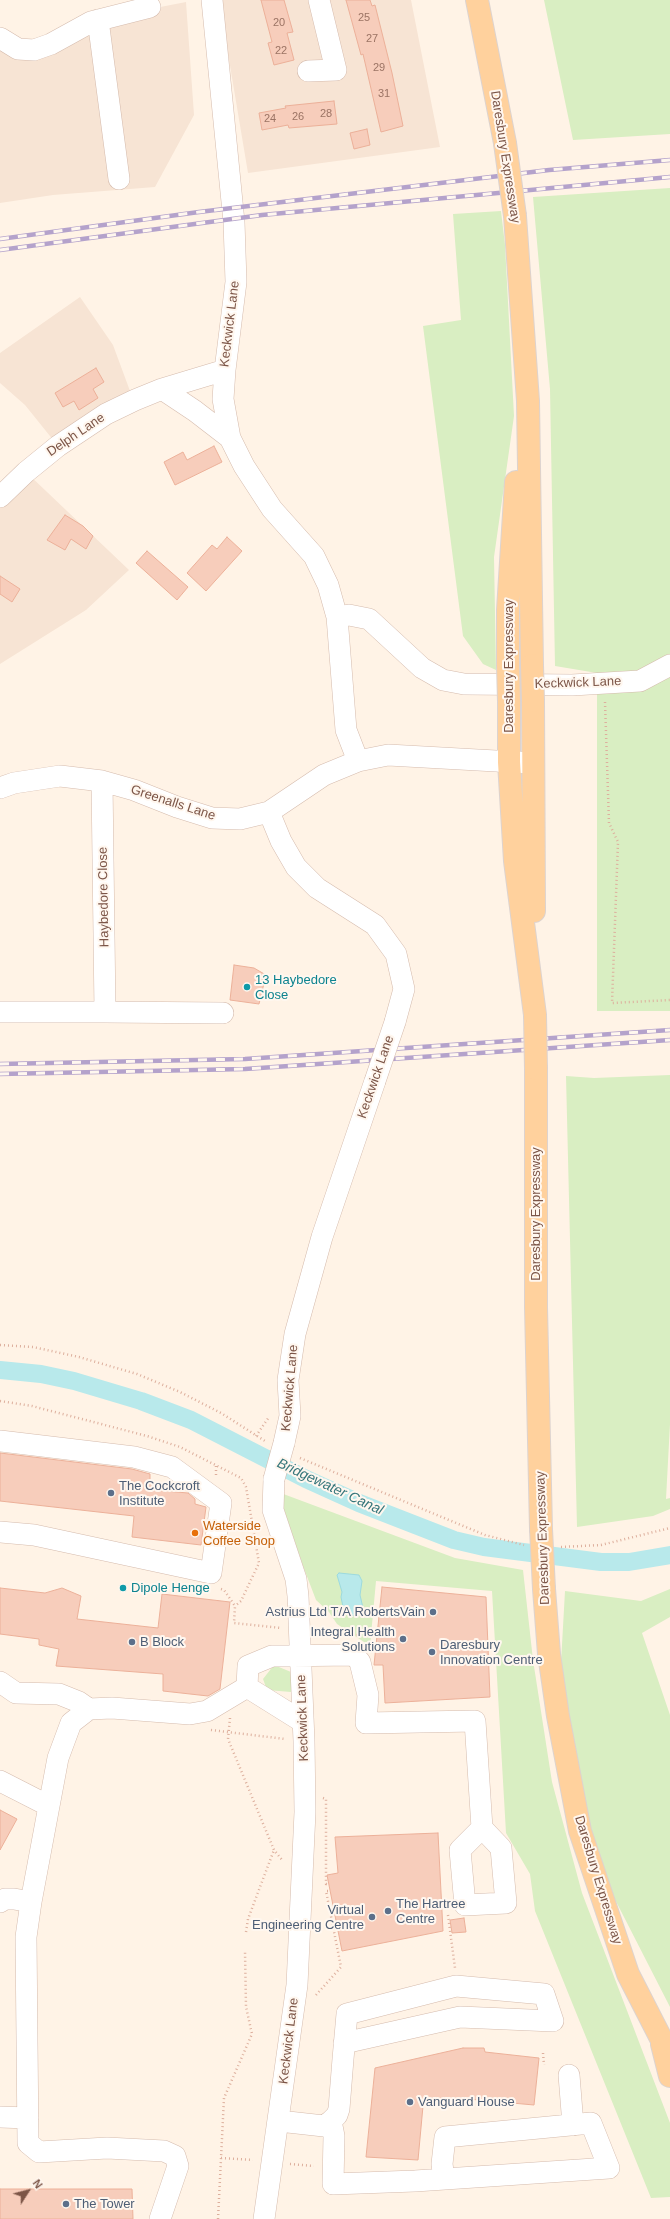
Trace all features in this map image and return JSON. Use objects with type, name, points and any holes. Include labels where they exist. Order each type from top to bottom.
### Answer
[{"type":"main road","name":"Daresbury Expressway","points":[[477,0],[505,143],[515,216],[528,401],[533,701],[532,763],[536,1069],[536,1308],[541,1529],[549,1654],[558,1716],[580,1831],[628,1974],[666,2049],[670,2076]]},
{"type":"main road","name":"Daresbury Expressway","points":[[522,315],[519,424],[508,610],[509,762],[515,861],[535,1015]]},
{"type":"street","name":"Keckwick Lane","points":[[212,0],[234,222],[236,282],[224,370],[223,399],[230,438],[244,466],[272,508],[314,556],[328,585],[337,617],[342,654],[342,697],[346,730],[358,761]]},
{"type":"street","points":[[308,71],[336,70],[319,0]]},
{"type":"street","points":[[0,38],[18,49],[34,50],[51,44],[91,22],[150,7]]},
{"type":"street","points":[[98,20],[119,179]]},
{"type":"street","name":"Delph Lane","points":[[0,497],[26,472],[81,430],[135,400],[162,389],[224,370]]},
{"type":"street","points":[[162,389],[195,411],[230,438]]},
{"type":"street","name":"Keckwick Lane","points":[[337,617],[349,615],[369,619],[422,668],[443,680],[464,684],[572,685],[640,681],[670,665]]},
{"type":"street","points":[[358,761],[388,755],[412,755],[532,763]]},
{"type":"street","name":"Greenalls Lane","points":[[0,788],[14,783],[60,776],[102,781],[134,790],[177,807],[212,818],[240,819],[269,812],[324,775],[358,761]]},
{"type":"street","name":"Haybedore Close","points":[[102,781],[105,1012]]},
{"type":"street","name":"Keckwick Lane","points":[[264,2219],[297,1985],[305,1812],[299,1610],[296,1579],[273,1510],[274,1479],[290,1416],[288,1380],[295,1334],[322,1237],[395,1022],[404,989],[396,954],[375,925],[317,888],[296,867],[281,841],[269,812]]},
{"type":"street","points":[[0,1012],[223,1013]]},
{"type":"street","points":[[0,1442],[134,1457],[172,1467],[221,1503],[211,1573],[34,1535],[0,1532]]},
{"type":"street","points":[[160,2219],[178,2166],[175,2156],[164,2151],[107,2148],[39,2152],[28,2143],[26,1937],[31,1902],[58,1758],[71,1723],[89,1709],[112,1708],[190,1714],[207,1711],[240,1691],[248,1666],[272,1656],[300,1657],[354,1655],[360,1662],[368,1695],[366,1723],[475,1721],[482,1828]]},
{"type":"street","points":[[0,1682],[16,1693],[59,1694],[79,1702],[89,1709]]},
{"type":"street","points":[[240,1691],[303,1722]]},
{"type":"street","points":[[0,1781],[49,1806]]},
{"type":"street","points":[[0,1902],[5,1899],[14,1899],[31,1902]]},
{"type":"street","points":[[279,2121],[324,2126],[337,2115],[339,2109],[344,2043],[347,2014],[456,1986],[544,1994],[553,2021],[460,2017],[344,2043]]},
{"type":"street","points":[[569,2076],[574,2125]]},
{"type":"street","points":[[0,2117],[28,2118]]},
{"type":"street","points":[[331,2121],[334,2136],[332,2184],[444,2179],[609,2168],[590,2123],[445,2137],[442,2164],[444,2179]]},
{"type":"path","points":[[605,683],[609,824],[618,842],[612,1003],[670,1000]]},
{"type":"path","points":[[0,1345],[48,1350],[79,1357],[137,1374],[180,1392],[283,1448],[485,1535],[525,1546]]},
{"type":"path","points":[[555,1548],[601,1545],[670,1528]]},
{"type":"path","points":[[211,1573],[213,1586],[224,1590],[235,1606],[234,1623],[286,1629]]},
{"type":"path","points":[[313,1632],[377,1636]]},
{"type":"path","points":[[240,1691],[228,1739],[274,1850],[287,1865]]},
{"type":"path","points":[[206,1730],[292,1740]]},
{"type":"path","points":[[314,1996],[341,1967],[326,1890],[326,1821]]},
{"type":"path","points":[[246,1932],[248,1919],[274,1850]]},
{"type":"path","points":[[326,1890],[331,1891]]},
{"type":"path","points":[[450,1940],[455,1964]]},
{"type":"path","points":[[218,2219],[224,2098],[252,2034],[246,2006],[245,1951]]},
{"type":"path","points":[[544,2053],[544,2065]]},
{"type":"path","points":[[220,2158],[253,2160]]},
{"type":"shaded area","points":[[219,0],[411,0],[440,147],[248,173]]},
{"type":"shaded area","points":[[186,2],[194,115],[155,187],[53,195],[0,203],[0,42],[17,52],[150,9]]},
{"type":"shaded area","points":[[80,297],[113,345],[130,391],[121,407],[58,446],[25,405],[0,383],[0,353]]},
{"type":"shaded area","points":[[26,472],[129,570],[86,610],[0,664],[0,497]]},
{"type":"green space","points":[[544,0],[670,0],[670,134],[573,140]]},
{"type":"green space","points":[[670,188],[670,1011],[597,1011],[597,673],[555,666],[550,389],[533,197]]},
{"type":"green space","points":[[501,211],[505,245],[514,416],[494,557],[496,670],[483,664],[463,636],[423,326],[461,320],[453,214]]},
{"type":"green space","points":[[670,1075],[670,1424],[666,1499],[670,1498],[670,1509],[653,1516],[577,1527],[566,1076],[594,1078]]},
{"type":"green space","points":[[278,1492],[455,1558],[523,1570],[533,1660],[552,1782],[582,1893],[670,2123],[670,2197],[651,2198],[535,1911],[530,1874],[506,1833],[492,1591],[376,1581],[370,1646],[337,1624],[329,1612],[316,1600]]},
{"type":"green space","points":[[670,1589],[670,1617],[642,1633],[670,1715],[670,2007],[580,1831],[558,1716],[565,1591],[641,1601]]},
{"type":"green space","points":[[274,1665],[291,1672],[291,1692],[267,1690],[263,1679]]},
{"type":"water","points":[[339,1573],[359,1575],[362,1581],[360,1595],[363,1608],[356,1616],[349,1615],[343,1607],[341,1597],[342,1592],[337,1575]]},
{"type":"building","points":[[261,0],[284,0],[293,32],[287,33],[294,60],[274,65],[268,43],[272,42]]},
{"type":"building","points":[[346,0],[370,0],[372,6],[375,5],[392,73],[403,126],[381,132],[363,54],[361,55]]},
{"type":"building","points":[[334,101],[337,124],[289,128],[288,125],[262,130],[259,113],[286,108],[285,106]]},
{"type":"building","points":[[367,129],[370,145],[354,149],[350,133]]},
{"type":"building","points":[[96,368],[104,382],[93,389],[98,398],[79,410],[74,401],[63,407],[55,393]]},
{"type":"building","points":[[214,446],[222,462],[175,485],[164,462],[183,452],[187,460]]},
{"type":"building","points":[[65,515],[83,526],[93,536],[86,549],[71,539],[65,550],[47,540]]},
{"type":"building","points":[[227,537],[242,551],[206,591],[187,573],[212,545],[217,549]]},
{"type":"building","points":[[147,551],[188,587],[177,600],[136,563]]},
{"type":"building","points":[[0,576],[20,589],[12,602],[0,594]]},
{"type":"building","name":"13 Haybedore Close","points":[[234,965],[254,968],[266,975],[259,1004],[230,1000]]},
{"type":"building","points":[[0,1453],[132,1469],[150,1474],[150,1483],[155,1483],[154,1490],[188,1493],[195,1499],[195,1504],[206,1507],[201,1545],[132,1537],[134,1516],[0,1501]]},
{"type":"building","name":"Daresbury Innovation Centre","points":[[382,1587],[486,1597],[490,1697],[385,1703],[383,1665],[374,1665]]},
{"type":"building","name":"B Block","points":[[0,1588],[45,1593],[62,1588],[81,1596],[77,1619],[158,1628],[162,1594],[230,1602],[220,1689],[208,1696],[163,1691],[163,1674],[56,1666],[59,1649],[39,1645],[39,1639],[0,1634]]},
{"type":"building","points":[[0,1810],[17,1819],[0,1850]]},
{"type":"building","name":"The Hartree Centre","points":[[438,1833],[443,1931],[342,1951],[327,1875],[338,1873],[335,1837]]},
{"type":"building","points":[[464,1918],[466,1932],[452,1933],[450,1920]]},
{"type":"building","name":"Vanguard House","points":[[463,2048],[484,2048],[485,2052],[539,2058],[534,2105],[468,2099],[423,2106],[418,2160],[366,2157],[375,2068]]},
{"type":"building","name":"The Tower","points":[[0,2189],[132,2189],[133,2219],[0,2219]]},
{"type":"waterway","name":"Bridgewater Canal","points":[[0,1370],[41,1374],[74,1381],[141,1401],[191,1420],[306,1479],[359,1503],[454,1540],[484,1547],[601,1562],[629,1562],[670,1555]]},
{"type":"railway","points":[[0,239],[199,212],[549,170],[670,160]]},
{"type":"railway","points":[[0,250],[262,215],[670,177]]},
{"type":"railway","points":[[0,1064],[245,1059],[670,1030]]},
{"type":"railway","points":[[0,1074],[245,1069],[670,1040]]},
{"type":"place","name":"13 Haybedore Close","points":[[247,987]]},
{"type":"place","name":"The Cockcroft Institute","points":[[111,1493]]},
{"type":"place","name":"Waterside Coffee Shop","points":[[195,1533]]},
{"type":"place","name":"Dipole Henge","points":[[123,1588]]},
{"type":"place","name":"Astrius Ltd T/A RobertsVain","points":[[433,1612]]},
{"type":"place","name":"Integral Health Solutions","points":[[403,1639]]},
{"type":"place","name":"B Block","points":[[132,1642]]},
{"type":"place","name":"Daresbury Innovation Centre","points":[[432,1652]]},
{"type":"place","name":"The Hartree Centre","points":[[388,1911]]},
{"type":"place","name":"Virtual Engineering Centre","points":[[372,1917]]},
{"type":"place","name":"Vanguard House","points":[[410,2102]]},
{"type":"place","name":"The Tower","points":[[66,2204]]}]
